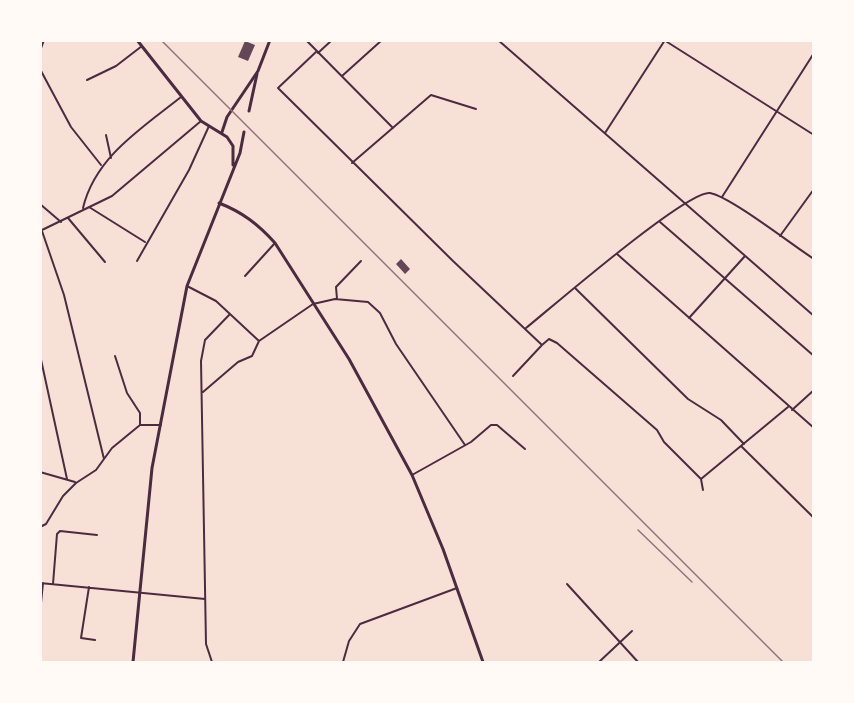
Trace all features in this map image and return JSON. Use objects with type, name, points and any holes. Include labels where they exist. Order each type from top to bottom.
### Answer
[{"type":"street","points":[[40,51],[44,40]]},
{"type":"street","points":[[137,40],[201,121],[222,132],[233,146],[231,170]]},
{"type":"street","points":[[249,111],[258,71],[270,40]]},
{"type":"street","points":[[306,40],[393,128]]},
{"type":"street","points":[[332,40],[278,88],[352,163],[542,345]]},
{"type":"street","points":[[342,76],[381,40]]},
{"type":"street","points":[[498,40],[813,316]]},
{"type":"street","points":[[605,133],[664,41],[813,135]]},
{"type":"street","points":[[87,80],[116,66],[142,46]]},
{"type":"street","points":[[722,197],[813,53]]},
{"type":"street","points":[[40,69],[71,127],[102,166]]},
{"type":"street","points":[[222,132],[227,117],[258,71]]},
{"type":"street","points":[[352,163],[431,95],[476,109]]},
{"type":"street","points":[[83,208],[87,192],[102,166],[150,118],[182,96]]},
{"type":"street","points":[[104,459],[64,295],[41,231],[62,222],[83,208],[112,196],[201,121]]},
{"type":"street","points":[[137,261],[189,170],[209,126]]},
{"type":"street","points":[[133,663],[152,468],[187,286],[231,170],[240,153],[244,132]]},
{"type":"street","points":[[106,135],[111,158]]},
{"type":"street","points":[[780,236],[813,189]]},
{"type":"street","points":[[526,328],[617,254],[684,203],[701,193],[722,197],[813,260]]},
{"type":"street","points":[[219,203],[237,210],[259,225],[275,243],[349,359],[412,475],[457,588],[483,663]]},
{"type":"street","points":[[40,204],[62,222]]},
{"type":"street","points":[[89,207],[146,242]]},
{"type":"street","points":[[68,218],[105,262]]},
{"type":"street","points":[[660,222],[813,356]]},
{"type":"street","points":[[245,276],[275,243]]},
{"type":"street","points":[[617,254],[813,428]]},
{"type":"street","points":[[689,318],[745,256]]},
{"type":"street","points":[[337,299],[336,287],[361,261]]},
{"type":"street","points":[[187,286],[216,301],[259,341]]},
{"type":"street","points":[[575,288],[688,399],[721,420],[813,518]]},
{"type":"street","points":[[203,392],[238,362],[252,356],[259,341],[313,304],[337,299],[368,302],[380,313],[396,344],[465,446]]},
{"type":"street","points":[[212,663],[206,644],[201,361],[205,340],[231,313]]},
{"type":"street","points":[[513,376],[549,339],[657,430],[664,442],[701,478],[703,490]]},
{"type":"street","points":[[40,355],[67,479]]},
{"type":"street","points":[[116,356],[128,393],[140,414],[140,425]]},
{"type":"street","points":[[792,410],[813,390]]},
{"type":"street","points":[[701,478],[788,407]]},
{"type":"street","points":[[40,527],[46,524],[63,496],[76,483],[96,470],[112,448],[140,425],[161,425]]},
{"type":"street","points":[[412,475],[465,446],[491,425],[496,425],[525,449]]},
{"type":"street","points":[[40,472],[76,483]]},
{"type":"street","points":[[53,584],[57,534],[60,531],[97,535]]},
{"type":"street","points":[[40,613],[42,583],[205,599]]},
{"type":"street","points":[[567,584],[587,609],[602,620],[638,663]]},
{"type":"street","points":[[88,587],[81,638],[94,640]]},
{"type":"street","points":[[343,663],[349,641],[360,624],[457,588]]},
{"type":"street","points":[[599,663],[632,631]]},
{"type":"building","points":[[245,41],[255,45],[248,61],[238,57]]},
{"type":"building","points":[[401,259],[410,269],[405,274],[396,264]]},
{"type":"railway","points":[[161,40],[783,662]]},
{"type":"railway","points":[[638,530],[692,582]]}]
